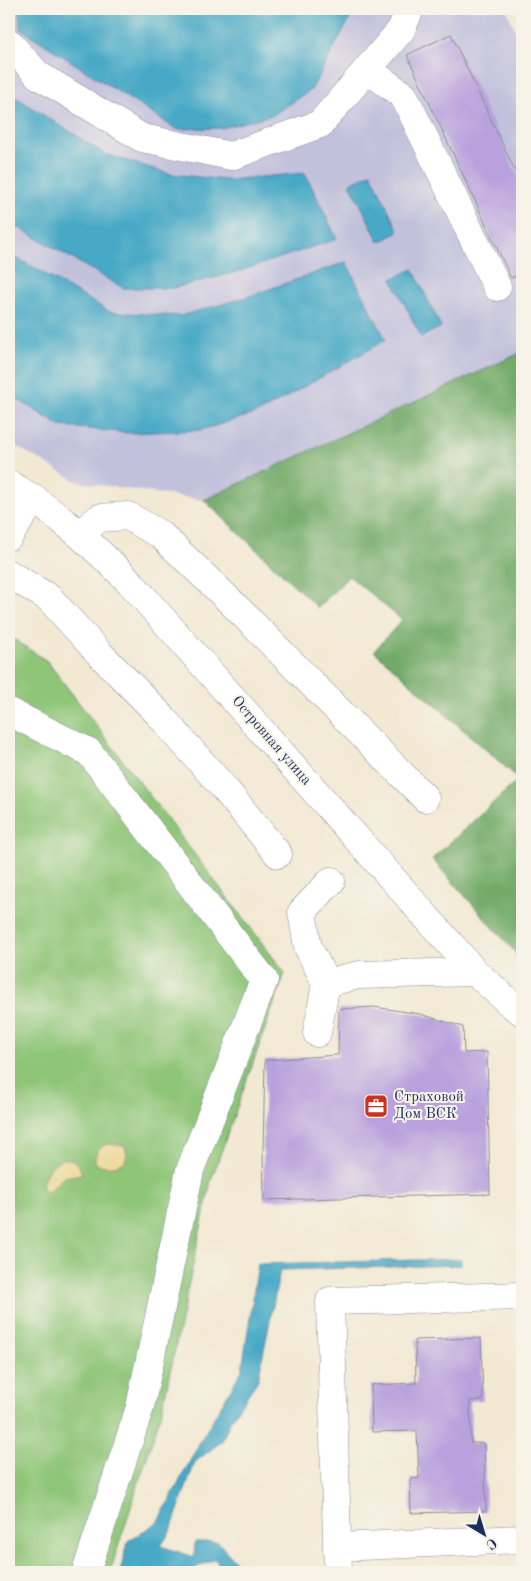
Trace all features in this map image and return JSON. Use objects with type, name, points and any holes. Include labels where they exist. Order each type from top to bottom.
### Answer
[{"type":"street","points":[[9,43],[38,75],[142,138],[231,156],[320,124],[401,30],[410,9]]},
{"type":"street","points":[[367,68],[404,96],[497,287]]},
{"type":"street","name":"Островная улица","points":[[9,484],[34,498],[80,534],[129,580],[475,972],[522,1012]]},
{"type":"street","points":[[9,536],[34,498]]},
{"type":"street","points":[[80,534],[99,518],[128,516],[161,535],[229,600],[425,798]]},
{"type":"street","points":[[9,574],[48,598],[157,712],[224,788],[278,854]]},
{"type":"street","points":[[9,712],[90,752],[264,980],[190,1170],[140,1407],[86,1572]]},
{"type":"street","points":[[317,1033],[326,983],[308,947],[302,912],[331,881]]},
{"type":"street","points":[[326,983],[359,975],[475,972]]},
{"type":"street","points":[[522,1296],[330,1301],[338,1560],[522,1539]]},
{"type":"shaded area","points":[[9,9],[506,9],[522,46],[522,352],[204,500],[78,482],[9,442]]},
{"type":"green space","points":[[522,352],[522,982],[515,952],[432,859],[519,779],[374,651],[402,620],[349,576],[318,608],[204,500]]},
{"type":"green space","points":[[9,636],[47,661],[285,973],[211,1180],[162,1410],[110,1572],[9,1572]]},
{"type":"sand","points":[[107,1144],[125,1146],[127,1154],[125,1162],[110,1166],[102,1166],[95,1163],[98,1151]]},
{"type":"sand","points":[[62,1159],[70,1159],[78,1163],[82,1174],[64,1177],[46,1193],[42,1184],[45,1176],[51,1166]]},
{"type":"water","points":[[18,9],[355,9],[311,90],[273,115],[221,128],[176,129],[21,29]]},
{"type":"water","points":[[9,93],[105,154],[170,174],[228,180],[305,173],[337,239],[237,272],[174,288],[123,288],[9,222]]},
{"type":"water","points":[[371,173],[399,232],[379,242],[350,183]]},
{"type":"water","points":[[9,253],[110,312],[180,316],[244,298],[346,262],[386,340],[260,412],[201,430],[128,433],[60,426],[9,394]]},
{"type":"water","points":[[413,269],[441,327],[421,337],[392,279]]},
{"type":"water","points":[[461,1259],[461,1265],[280,1270],[258,1380],[230,1421],[222,1441],[195,1462],[171,1530],[161,1546],[194,1557],[195,1542],[218,1542],[243,1572],[224,1572],[215,1559],[190,1572],[120,1572],[128,1541],[158,1522],[201,1440],[242,1370],[258,1264]]},
{"type":"building","points":[[451,34],[522,186],[522,273],[511,278],[407,55]]},
{"type":"building","name":"Страховой Дом ВСК","points":[[374,1007],[420,1014],[463,1027],[464,1053],[487,1052],[490,1194],[264,1200],[265,1060],[338,1055],[339,1009]]},
{"type":"building","points":[[481,1338],[483,1400],[470,1401],[471,1443],[484,1443],[486,1511],[411,1513],[410,1479],[419,1478],[417,1431],[372,1432],[371,1385],[416,1383],[415,1340]]},
{"type":"place","name":"Страховой Дом ВСК","points":[[376,1106]]}]
